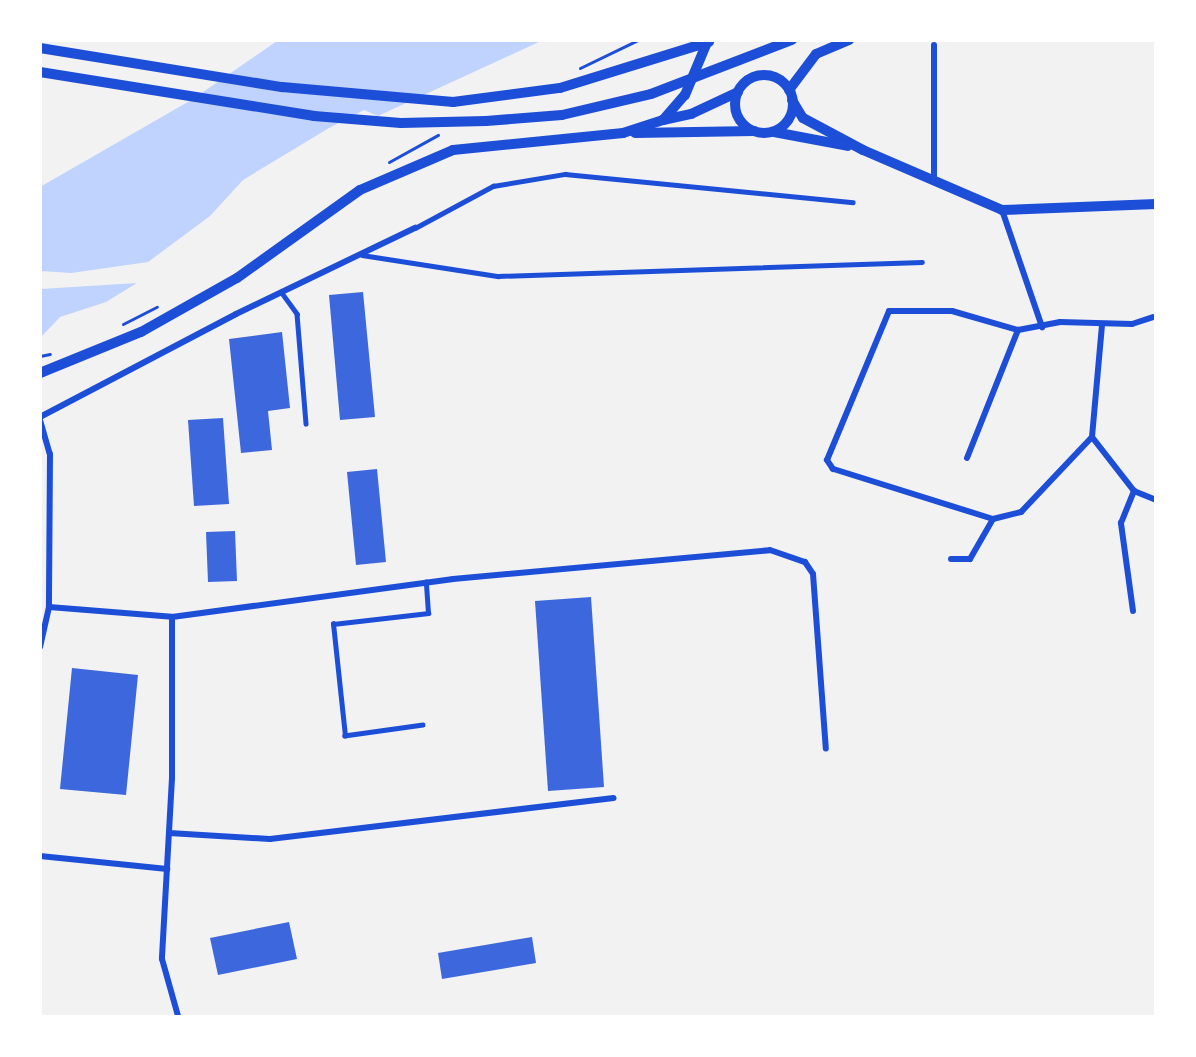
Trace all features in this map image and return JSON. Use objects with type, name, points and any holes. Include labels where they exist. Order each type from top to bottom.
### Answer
[{"type":"street","points":[[40,48],[282,87],[453,102],[560,88],[710,40]]},
{"type":"street","points":[[663,120],[685,95],[710,40]]},
{"type":"street","points":[[40,72],[314,116],[401,123],[486,121],[562,115],[651,94],[792,40]]},
{"type":"street","points":[[774,132],[789,119],[791,95],[816,54],[849,40]]},
{"type":"street","points":[[933,45],[934,180]]},
{"type":"street","points":[[623,133],[691,114],[738,92],[759,76],[776,78],[791,95],[804,118],[863,150],[1002,210],[1155,204]]},
{"type":"street","points":[[738,92],[735,109],[739,119],[754,131]]},
{"type":"street","points":[[40,373],[141,332],[237,278],[360,190],[453,150],[623,133],[754,131],[774,132],[863,150]]},
{"type":"street","points":[[1002,210],[1042,327]]},
{"type":"street","points":[[40,647],[49,607],[50,454],[40,418],[282,293],[415,228]]},
{"type":"street","points":[[1101,325],[1092,437],[1021,512],[993,519],[833,469],[827,460],[889,311],[952,311],[1017,330],[1060,322],[1101,325],[1132,324],[1153,317]]},
{"type":"street","points":[[967,458],[1017,330]]},
{"type":"street","points":[[1092,437],[1134,491],[1155,500]]},
{"type":"street","points":[[1133,611],[1121,523],[1134,491]]},
{"type":"street","points":[[951,559],[970,559],[993,519]]},
{"type":"street","points":[[49,607],[172,617],[426,582],[770,550],[805,562],[813,574],[826,749]]},
{"type":"street","points":[[172,617],[169,834],[162,959],[178,1017]]},
{"type":"street","points":[[169,834],[270,840],[614,798]]},
{"type":"street","points":[[40,856],[167,869]]},
{"type":"lane","points":[[415,228],[493,186],[565,174],[854,202]]},
{"type":"lane","points":[[362,255],[498,276],[922,262]]},
{"type":"lane","points":[[282,293],[297,314],[306,424]]},
{"type":"lane","points":[[423,725],[345,736],[333,624],[429,613],[426,582]]},
{"type":"water","points":[[277,41],[541,41],[378,116],[364,110],[329,128],[243,180],[210,216],[148,262],[71,273],[41,271],[40,187],[193,99]]},
{"type":"water","points":[[137,283],[106,302],[60,317],[41,337],[41,289]]},
{"type":"building","points":[[363,292],[375,417],[340,420],[329,295]]},
{"type":"building","points":[[282,332],[290,408],[268,411],[272,450],[241,453],[229,339]]},
{"type":"building","points":[[223,418],[229,504],[194,506],[188,420]]},
{"type":"building","points":[[377,469],[386,562],[356,565],[347,472]]},
{"type":"building","points":[[235,531],[237,581],[208,582],[206,532]]},
{"type":"building","points":[[591,597],[604,787],[548,791],[535,601]]},
{"type":"building","points":[[72,668],[138,675],[126,795],[60,789]]},
{"type":"building","points":[[289,922],[297,959],[218,975],[210,938]]},
{"type":"building","points":[[532,937],[536,963],[442,979],[438,953]]}]
